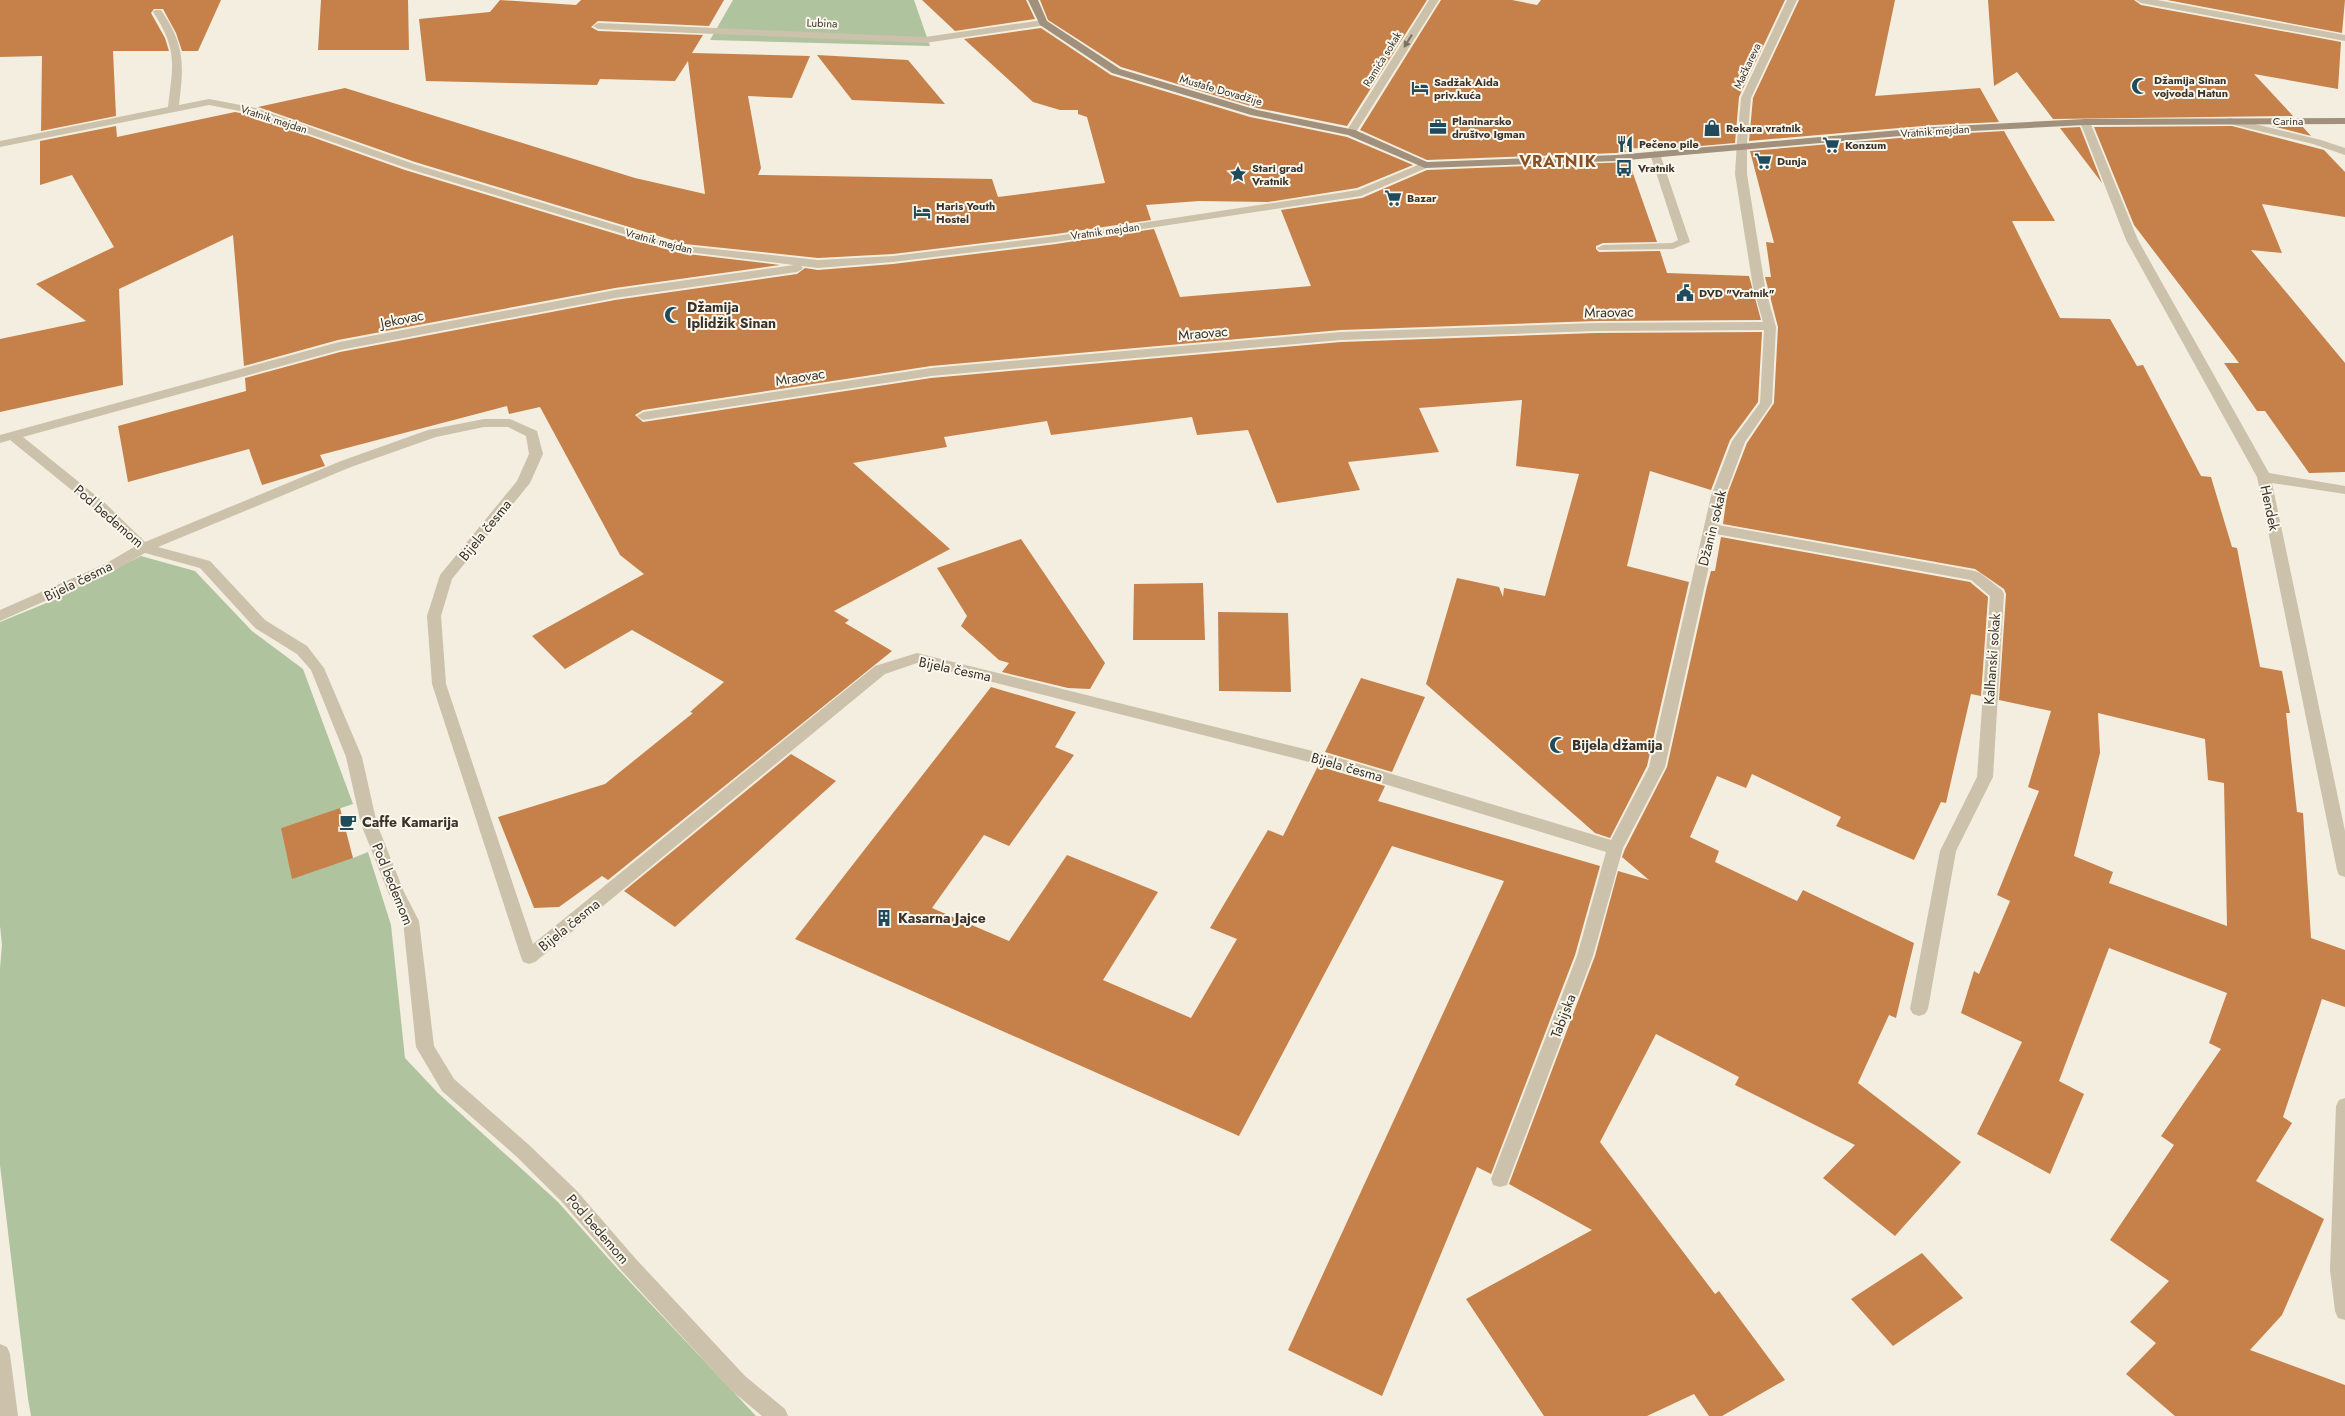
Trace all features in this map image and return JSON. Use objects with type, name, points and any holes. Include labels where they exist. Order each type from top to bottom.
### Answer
[{"type":"street","points":[[1033,0],[1043,23]]},
{"type":"street","name":"Ramića sokak","points":[[1351,132],[1434,0]]},
{"type":"street","name":"Mačkareva","points":[[1742,147],[1746,98],[1792,0]]},
{"type":"street","points":[[2141,0],[2345,38]]},
{"type":"street","points":[[158,12],[172,33],[179,60],[173,107]]},
{"type":"street","name":"Lubina","points":[[598,26],[925,40],[1043,23]]},
{"type":"street","name":"Mustafe Dovadžije","points":[[1043,23],[1116,71],[1255,113],[1351,132],[1425,165]]},
{"type":"street","name":"Vratnik mejdan","points":[[0,144],[173,107],[209,102],[252,110],[410,166],[684,250],[818,264],[893,259],[1056,238],[1361,193],[1425,165],[1655,154],[1934,130],[2085,122],[2230,121]]},
{"type":"street","points":[[2230,121],[2317,142],[2345,152]]},
{"type":"street","name":"Carina","points":[[2230,121],[2345,121]]},
{"type":"street","name":"Hendek","points":[[2085,122],[2132,240],[2264,477],[2345,870]]},
{"type":"street","name":"Džanin sokak","points":[[1615,848],[1657,767],[1718,496],[1740,442],[1766,403],[1770,327],[1759,287],[1741,174],[1742,147]]},
{"type":"street","points":[[1603,248],[1673,246],[1684,242],[1655,154]]},
{"type":"street","name":"Jekovac","points":[[6,438],[339,346],[615,294],[818,264]]},
{"type":"street","name":"Mraovac","points":[[642,416],[931,372],[1331,337],[1596,327],[1759,325],[1770,327]]},
{"type":"street","name":"Bijela česma","points":[[0,616],[92,575],[142,548],[346,464],[433,433],[484,423],[510,423],[532,434],[536,454],[523,483],[445,578],[434,616],[439,684],[529,958],[880,670],[917,658],[1329,761],[1615,848]]},
{"type":"street","name":"Pod bedemom","points":[[6,438],[100,506],[142,548],[205,564],[260,624],[302,650],[317,668],[354,757],[369,824],[396,892],[411,921],[425,1046],[448,1085],[522,1150],[570,1196],[628,1264],[738,1383],[778,1416]]},
{"type":"street","points":[[2264,477],[2345,490]]},
{"type":"street","name":"Kalhanski sokak","points":[[1710,528],[1975,576],[1997,594],[1985,777],[1948,851],[1919,1009]]},
{"type":"street","name":"Tabijska","points":[[1500,1179],[1586,956],[1615,848]]},
{"type":"street","points":[[2345,1106],[2340,1270],[2345,1311]]},
{"type":"street","points":[[0,1354],[8,1416]]},
{"type":"green space","points":[[733,0],[914,0],[930,46],[710,40]]},
{"type":"green space","points":[[141,556],[195,571],[252,631],[303,669],[353,804],[281,828],[353,858],[368,852],[391,925],[405,1058],[438,1093],[558,1202],[615,1266],[756,1416],[31,1416],[0,1165],[0,968],[2,945],[0,926],[0,622],[44,604]]},
{"type":"building","points":[[0,0],[221,0],[198,51],[182,51],[176,33],[163,9],[154,9],[151,13],[165,38],[169,51],[113,51],[116,116],[41,131],[42,56],[0,57]]},
{"type":"building","points":[[321,0],[408,0],[409,50],[318,50]]},
{"type":"building","points":[[500,0],[576,5],[581,0],[724,0],[709,26],[598,21],[591,27],[598,31],[703,35],[692,53],[810,56],[792,98],[748,96],[761,168],[758,175],[992,179],[998,197],[1105,183],[1087,117],[1078,114],[1078,110],[1060,110],[1033,102],[964,39],[1041,28],[1111,75],[1250,117],[1347,137],[1413,165],[1357,188],[1268,202],[1199,201],[1146,205],[1151,220],[893,254],[818,258],[685,244],[415,162],[258,107],[345,88],[635,178],[705,194],[688,61],[675,81],[600,79],[597,85],[426,81],[419,19],[490,12]]},
{"type":"building","points":[[922,0],[1026,0],[1035,19],[955,31]]},
{"type":"building","points":[[1040,0],[1427,0],[1347,126],[1257,108],[1121,67],[1048,20]]},
{"type":"building","points":[[1441,0],[1512,0],[1537,5],[1541,0],[1785,0],[1739,97],[1735,143],[1666,149],[1624,148],[1626,152],[1616,153],[1427,160],[1360,130]]},
{"type":"building","points":[[1799,0],[1895,0],[1875,96],[1980,88],[1999,122],[1934,125],[1749,141],[1753,98]]},
{"type":"building","points":[[1988,0],[2134,0],[2141,5],[2341,42],[2338,89],[2254,74],[2293,116],[2053,119],[2017,72],[1994,86]]},
{"type":"building","points":[[2167,0],[2345,0],[2342,33]]},
{"type":"building","points":[[817,55],[908,60],[945,104],[852,100]]},
{"type":"building","points":[[235,112],[250,115],[405,170],[679,253],[780,265],[615,288],[338,340],[244,366],[233,235],[119,289],[123,385],[0,412],[0,339],[86,321],[36,284],[114,247],[72,175],[40,185],[40,141],[116,126],[117,137]]},
{"type":"building","points":[[2232,126],[2324,150],[2345,172],[2345,217],[2262,204],[2282,253],[2251,250],[2345,363],[2345,472],[2309,473],[2265,411],[2257,411],[2224,363],[2239,363],[2134,225],[2094,127]]},
{"type":"building","points":[[2272,126],[2302,126],[2311,136]]},
{"type":"building","points":[[2080,127],[2102,183],[2060,128]]},
{"type":"building","points":[[2004,131],[2055,221],[2012,221],[2060,318],[2110,319],[2137,366],[2143,365],[2201,476],[2211,477],[2232,547],[2237,548],[2260,667],[2282,671],[2290,713],[2286,713],[2297,812],[2303,813],[2311,938],[2345,950],[2345,1007],[2322,999],[2283,1117],[2292,1123],[2256,1181],[2324,1219],[2282,1315],[2250,1350],[2345,1385],[2345,1416],[2175,1416],[2126,1374],[2156,1343],[2130,1322],[2169,1281],[2110,1240],[2174,1145],[2161,1136],[2221,1049],[2209,1043],[2227,993],[2109,948],[2059,1081],[2084,1094],[2050,1174],[1977,1134],[2022,1042],[1961,1013],[1974,971],[1979,974],[2010,901],[1997,895],[2039,791],[2028,787],[2051,711],[1999,700],[2006,594],[2004,589],[1975,569],[1723,524],[1727,495],[1747,443],[1774,403],[1778,327],[1765,277],[1771,277],[1766,242],[1774,243],[1750,151],[1934,135]],"holes":[[[2098,713],[2205,739],[2208,780],[2224,783],[2227,926],[2109,883],[2113,872],[2074,856],[2100,753]]]},
{"type":"building","points":[[1629,162],[1657,242],[1603,243],[1596,246],[1596,249],[1599,252],[1660,251],[1667,273],[1749,276],[1761,320],[1596,321],[1341,330],[931,366],[643,410],[635,415],[643,422],[931,378],[1341,342],[1596,333],[1762,332],[1758,402],[1730,440],[1711,490],[1650,471],[1627,566],[1689,582],[1647,766],[1610,838],[1595,833],[1426,684],[1457,578],[1499,587],[1503,597],[1504,588],[1545,596],[1579,474],[1516,466],[1522,400],[1419,408],[1439,452],[1348,462],[1360,490],[1277,503],[1248,430],[1197,435],[1192,417],[1051,435],[1047,421],[944,437],[947,447],[853,463],[950,549],[834,611],[849,620],[845,623],[892,651],[608,880],[602,876],[559,907],[534,908],[498,817],[605,784],[693,713],[690,712],[724,682],[632,630],[565,669],[532,636],[644,574],[620,555],[540,407],[509,414],[507,406],[320,455],[325,466],[262,485],[249,449],[128,482],[118,426],[246,391],[245,378],[340,352],[615,300],[797,274],[805,268],[818,270],[893,264],[1056,244],[1154,229],[1180,297],[1311,286],[1281,210],[1362,198],[1427,170]]},
{"type":"building","points":[[1721,537],[1970,582],[1988,597],[1981,696],[1971,694],[1946,803],[1941,802],[1914,860],[1836,826],[1841,817],[1752,774],[1746,788],[1717,776],[1690,837],[1719,851],[1715,862],[1797,901],[1803,890],[1914,943],[1896,1018],[1889,1015],[1858,1083],[1961,1162],[1895,1236],[1823,1178],[1855,1145],[1735,1085],[1739,1077],[1656,1034],[1600,1142],[1715,1294],[1719,1291],[1785,1380],[1722,1416],[1709,1416],[1694,1394],[1647,1416],[1544,1416],[1466,1299],[1592,1230],[1509,1184],[1595,956],[1618,871],[1649,880],[1622,857],[1667,767],[1707,586],[1711,571],[1715,571]]},
{"type":"building","points":[[1021,539],[1105,663],[1090,689],[1068,688],[1002,672],[1009,663],[999,660],[961,626],[967,616],[937,568]]},
{"type":"building","points":[[1203,583],[1205,640],[1133,640],[1134,584]]},
{"type":"building","points":[[1218,612],[1288,613],[1291,692],[1219,691]]},
{"type":"building","points":[[1361,678],[1425,697],[1392,772],[1325,752]]},
{"type":"building","points":[[991,687],[1076,712],[1055,747],[1074,755],[1009,846],[984,835],[932,908],[1009,941],[1067,855],[1158,892],[1103,980],[1191,1018],[1237,939],[1210,928],[1268,830],[1283,836],[1318,766],[1385,786],[1378,801],[1600,866],[1575,955],[1491,1174],[1477,1167],[1382,1396],[1288,1350],[1504,881],[1392,846],[1239,1136],[795,939]]},
{"type":"building","points":[[791,754],[836,781],[675,927],[624,891]]},
{"type":"building","points":[[340,808],[353,858],[292,879],[281,828]]},
{"type":"building","points":[[1922,1253],[1963,1298],[1893,1346],[1851,1299]]},
{"type":"place","name":"Džamija Sinan vojvoda Hatun","points":[[2140,86]]},
{"type":"place","name":"Sadžak Aida priv.kuća","points":[[1420,88]]},
{"type":"place","name":"Planinarsko društvo Igman","points":[[1438,127]]},
{"type":"place","name":"Rekara vratnik","points":[[1712,128]]},
{"type":"place","name":"Pečeno pile","points":[[1625,144]]},
{"type":"place","name":"Konzum","points":[[1831,145]]},
{"type":"place","name":"Dunja","points":[[1763,161]]},
{"type":"place","name":"Vratnik","points":[[1624,168]]},
{"type":"place","name":"Stari grad Vratnik","points":[[1238,174]]},
{"type":"place","name":"Bazar","points":[[1393,198]]},
{"type":"place","name":"Haris Youth Hostel","points":[[922,212]]},
{"type":"place","name":"DVD \"Vratnik\"","points":[[1685,293]]},
{"type":"place","name":"Džamija Iplidžik Sinan","points":[[673,315]]},
{"type":"place","name":"Bijela džamija","points":[[1558,745]]},
{"type":"place","name":"Caffe Kamarija","points":[[348,822]]},
{"type":"place","name":"Kasarna Jajce","points":[[884,918]]},
{"type":"district","name":"VRATNIK","points":[[1558,161]]}]
